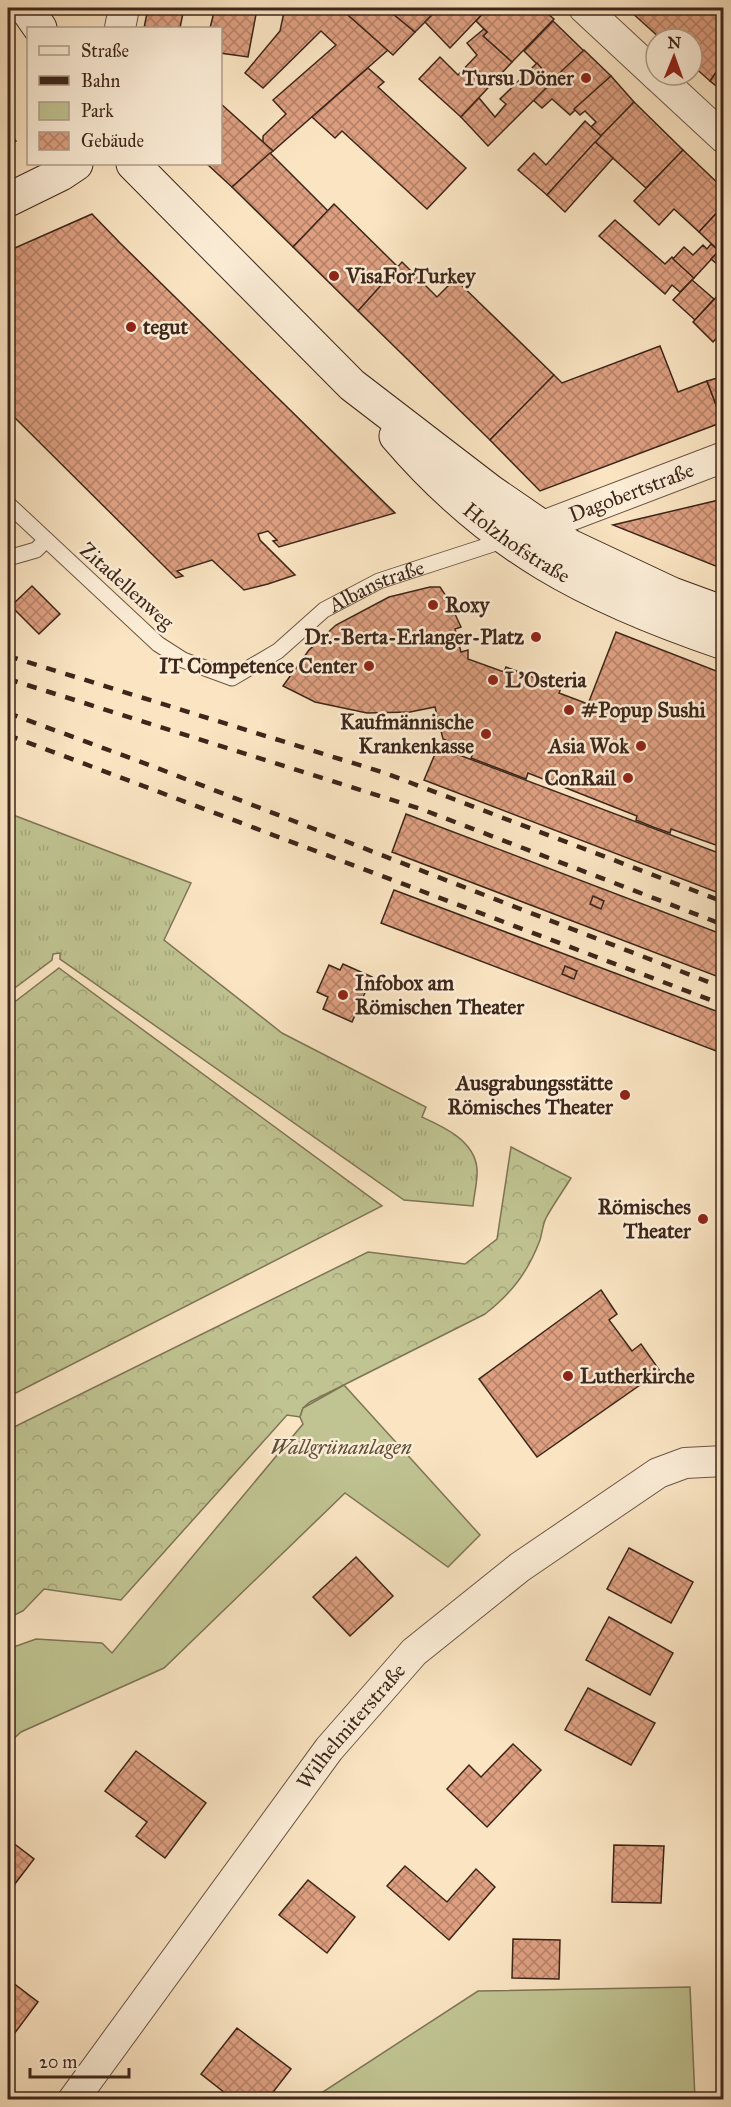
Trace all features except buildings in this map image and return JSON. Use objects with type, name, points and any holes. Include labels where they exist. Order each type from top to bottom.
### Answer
[{"type":"street","points":[[26,8],[39,27]]},
{"type":"street","points":[[120,27],[124,8]]},
{"type":"street","points":[[584,8],[644,64]]},
{"type":"street","points":[[669,87],[723,138]]},
{"type":"street","points":[[8,200],[74,165]]},
{"type":"street","name":"Holzhofstraße","points":[[134,165],[160,194],[352,385],[426,471],[505,540],[587,589],[723,644]]},
{"type":"street","name":"Holzhofstraße","points":[[352,385],[539,527],[609,566],[723,613]]},
{"type":"street","name":"Dagobertstraße","points":[[539,527],[723,457]]},
{"type":"street","name":"Albanstraße","points":[[505,540],[539,527]]},
{"type":"street","name":"Wilhelmiterstraße","points":[[74,2100],[328,1749],[414,1652],[520,1567],[658,1473],[685,1463],[723,1461]]},
{"type":"lane","name":"Zitadellenweg","points":[[8,504],[158,644],[183,660],[232,678]]},
{"type":"lane","points":[[8,558],[36,550],[46,540]]},
{"type":"lane","name":"Albanstraße","points":[[232,678],[278,651],[331,606],[379,581],[505,540]]},
{"type":"green space","points":[[8,813],[191,883],[164,940],[282,1033],[426,1107],[422,1117],[457,1136],[471,1150],[477,1169],[473,1206],[404,1200],[60,959],[60,953],[53,954],[52,960],[8,993]]},
{"type":"green space","points":[[59,968],[382,1206],[8,1397],[8,1007]]},
{"type":"green space","points":[[511,1147],[571,1178],[546,1218],[540,1240],[530,1262],[518,1282],[503,1298],[485,1314],[310,1402],[303,1408],[300,1417],[287,1415],[121,1600],[44,1589],[23,1611],[8,1618],[8,1430],[368,1252],[465,1264],[497,1239]]},
{"type":"green space","name":"Wallgrünanlagen","points":[[344,1385],[480,1535],[448,1567],[345,1493],[164,1668],[21,1732],[8,1744],[8,1649],[36,1639],[102,1643],[112,1653],[303,1424],[300,1417],[303,1408]]},
{"type":"green space","points":[[690,1987],[695,2099],[312,2099],[478,1991]]},
{"type":"railway","points":[[8,656],[385,773],[724,902]]},
{"type":"railway","points":[[8,679],[421,809],[724,925]]},
{"type":"railway","points":[[8,713],[152,766],[724,988]]},
{"type":"railway","points":[[8,735],[724,1005]]},
{"type":"place","name":"Tursu Döner","points":[[586,78]]},
{"type":"place","name":"VisaForTurkey","points":[[334,276]]},
{"type":"place","name":"tegut","points":[[131,327]]},
{"type":"place","name":"Roxy","points":[[433,605]]},
{"type":"place","name":"Dr.-Berta-Erlanger-Platz","points":[[536,637]]},
{"type":"place","name":"IT Competence Center","points":[[369,666]]},
{"type":"place","name":"L'Osteria","points":[[493,680]]},
{"type":"place","name":"#Popup Sushi","points":[[569,710]]},
{"type":"place","name":"Kaufmännische Krankenkasse","points":[[486,734]]},
{"type":"place","name":"Asia Wok","points":[[641,746]]},
{"type":"place","name":"ConRail","points":[[628,778]]},
{"type":"place","name":"Infobox am Römischen Theater","points":[[343,995]]},
{"type":"place","name":"Ausgrabungsstätte Römisches Theater","points":[[625,1095]]},
{"type":"place","name":"Römisches Theater","points":[[703,1219]]},
{"type":"place","name":"Lutherkirche","points":[[568,1376]]}]
